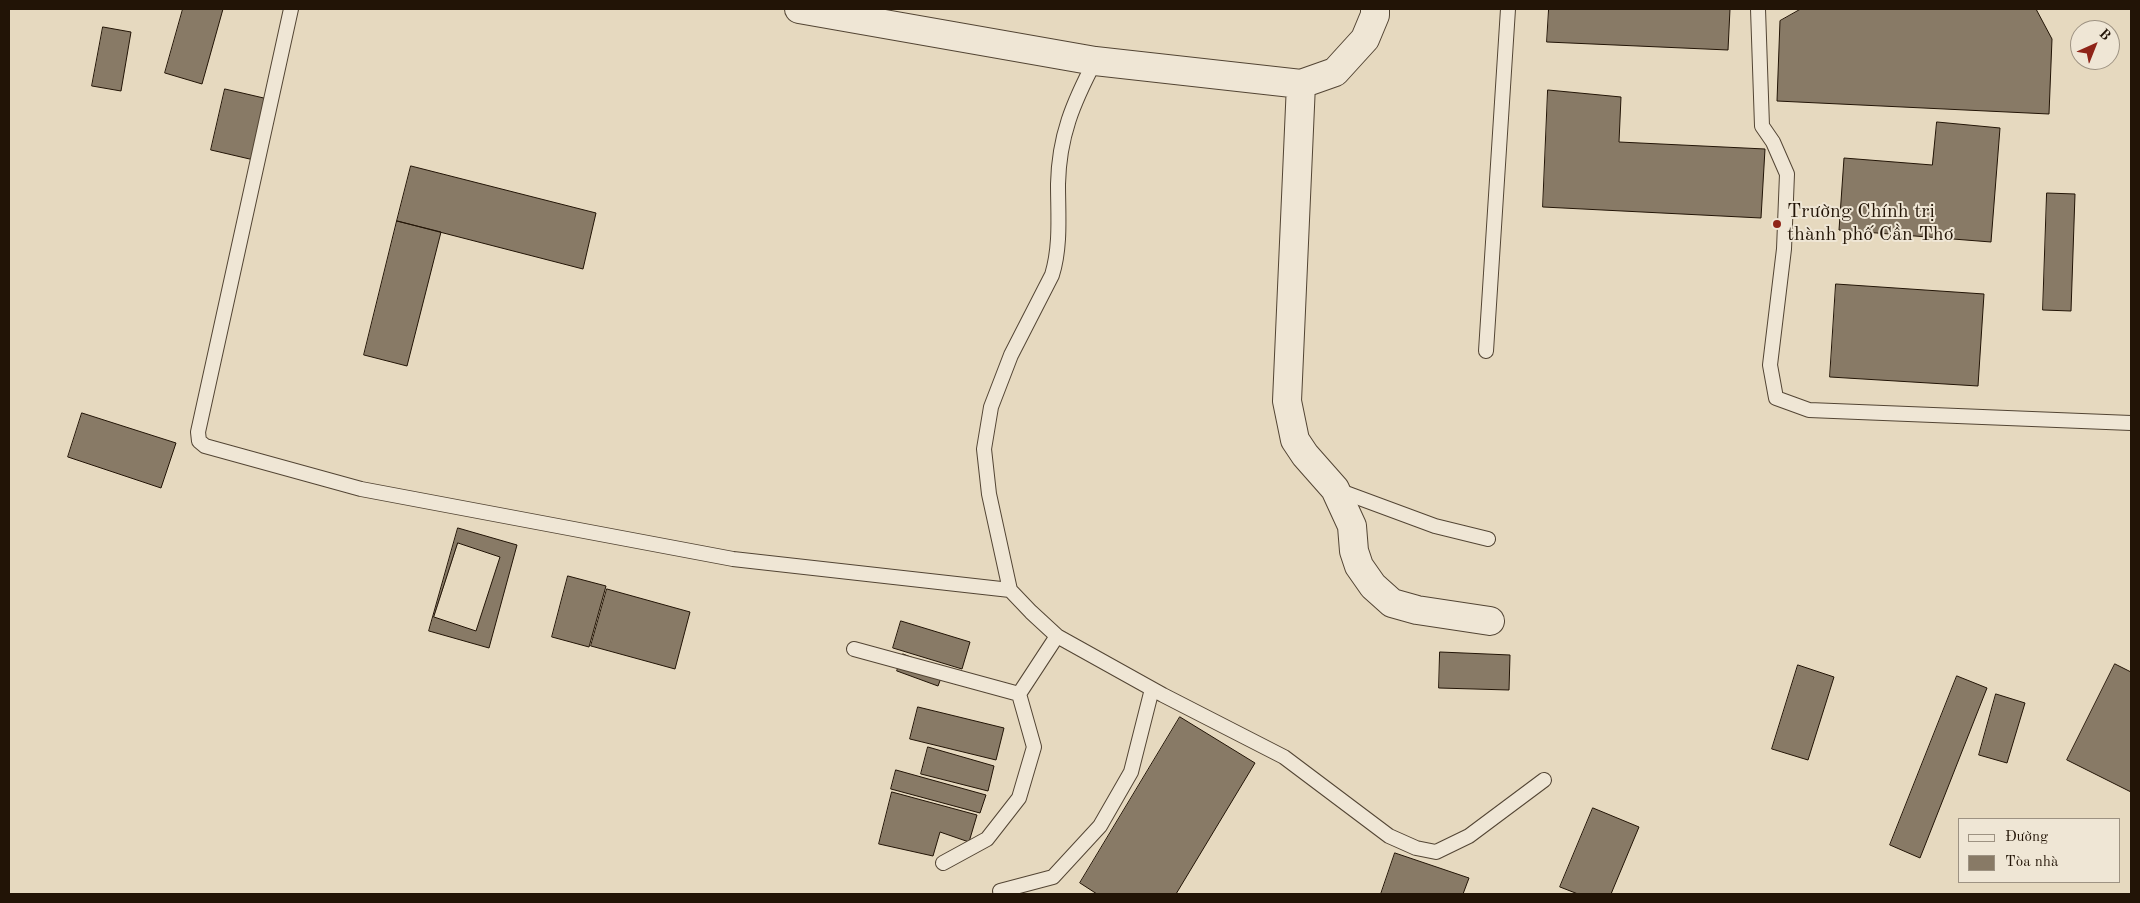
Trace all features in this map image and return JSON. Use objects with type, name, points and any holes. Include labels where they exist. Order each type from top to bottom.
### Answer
[{"type":"street","points":[[799,9],[1095,61],[1301,84],[1335,72],[1365,39],[1375,15],[1375,9]]},
{"type":"street","points":[[1301,84],[1287,402],[1295,440],[1305,455],[1335,489],[1352,526],[1354,551],[1359,566],[1373,586],[1392,604],[1490,622]]},
{"type":"lane","points":[[292,9],[198,432],[199,441],[205,446],[361,489],[733,559],[1010,590]]},
{"type":"lane","points":[[1486,351],[1508,9]]},
{"type":"lane","points":[[1758,9],[1762,126],[1773,142],[1787,174],[1784,249],[1770,365],[1776,398],[1809,410],[2131,423]]},
{"type":"lane","points":[[1095,61],[1085,80],[1062,137],[1058,183],[1056,261],[1052,275],[1010,355],[991,407],[984,449],[989,494],[1010,590],[1057,636],[1152,689],[1284,758],[1389,836],[1416,848],[1436,852],[1469,836],[1544,780]]},
{"type":"lane","points":[[1335,489],[1435,526],[1488,540]]},
{"type":"lane","points":[[943,863],[987,839],[1019,798],[1034,747],[1019,694],[1057,636]]},
{"type":"lane","points":[[854,650],[1019,694]]},
{"type":"lane","points":[[1000,891],[1053,877],[1100,826],[1132,772],[1152,689]]},
{"type":"building","points":[[183,9],[223,9],[202,84],[165,73]]},
{"type":"building","points":[[1549,9],[1730,9],[1728,50],[1547,42]]},
{"type":"building","points":[[1801,9],[2036,9],[2052,39],[2049,114],[1777,101],[1780,21]]},
{"type":"building","points":[[103,27],[131,32],[121,91],[92,86]]},
{"type":"building","points":[[225,89],[268,99],[254,160],[211,150]]},
{"type":"building","points":[[1548,90],[1621,97],[1619,142],[1765,149],[1761,218],[1543,207]]},
{"type":"building","points":[[1937,122],[2000,128],[1991,242],[1839,230],[1844,158],[1932,165]]},
{"type":"building","points":[[411,166],[596,213],[583,269],[397,221]]},
{"type":"building","points":[[2047,193],[2075,194],[2071,311],[2043,310]]},
{"type":"building","points":[[397,221],[441,232],[407,366],[364,355]]},
{"type":"building","points":[[1836,284],[1984,294],[1978,386],[1830,377]]},
{"type":"building","points":[[82,413],[176,443],[161,488],[68,457]]},
{"type":"building","points":[[458,528],[517,545],[489,648],[429,631]]},
{"type":"building","points":[[458,543],[500,557],[476,631],[434,617]]},
{"type":"building","points":[[568,576],[606,586],[589,647],[552,637]]},
{"type":"building","points":[[607,589],[690,612],[675,669],[591,646]]},
{"type":"building","points":[[901,621],[970,642],[962,669],[893,648]]},
{"type":"building","points":[[1440,652],[1510,655],[1509,690],[1439,688]]},
{"type":"building","points":[[903,654],[944,670],[938,686],[897,671]]},
{"type":"building","points":[[2115,664],[2131,672],[2131,792],[2067,760]]},
{"type":"building","points":[[1798,665],[1834,677],[1808,760],[1772,749]]},
{"type":"building","points":[[1957,676],[1987,688],[1920,858],[1890,845]]},
{"type":"building","points":[[1996,694],[2025,703],[2007,763],[1979,755]]},
{"type":"building","points":[[918,707],[1004,728],[996,760],[910,739]]},
{"type":"building","points":[[1180,717],[1255,763],[1176,894],[1097,894],[1080,883]]},
{"type":"building","points":[[928,747],[994,766],[988,791],[921,774]]},
{"type":"building","points":[[896,770],[986,795],[980,813],[891,789]]},
{"type":"building","points":[[892,792],[977,815],[969,842],[940,832],[933,856],[879,844]]},
{"type":"building","points":[[1593,808],[1639,827],[1611,894],[1578,894],[1560,887]]},
{"type":"building","points":[[1395,853],[1469,878],[1463,894],[1381,894]]},
{"type":"place","name":"Trường Chính trị thành phố Cần Thơ","points":[[1777,224]]}]
